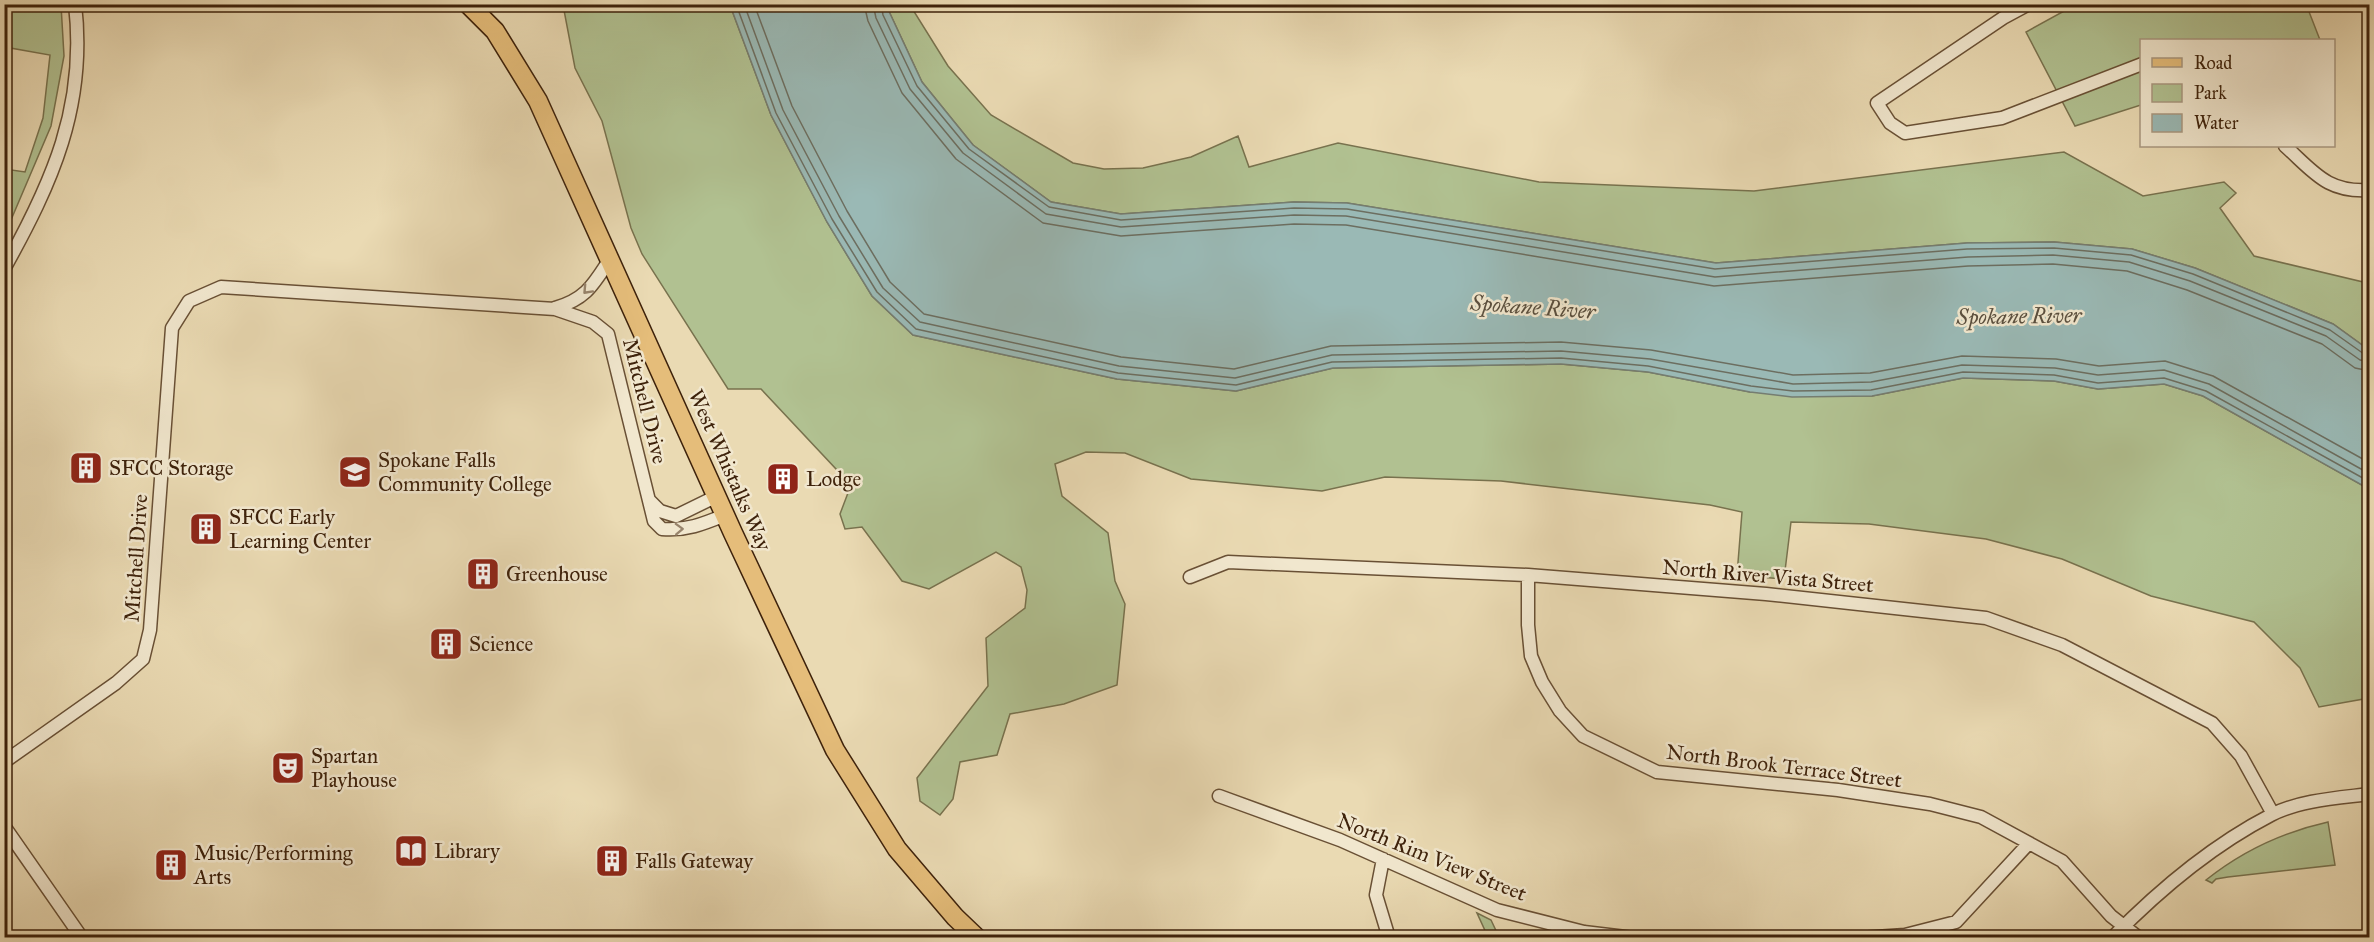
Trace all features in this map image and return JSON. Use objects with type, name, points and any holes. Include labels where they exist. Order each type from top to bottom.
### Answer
[{"type":"main road","name":"West Whistalks Way","points":[[468,4],[495,31],[538,101],[725,515],[835,750],[897,849],[955,917],[977,938]]},
{"type":"street","points":[[4,269],[47,190],[65,137],[77,68],[75,4]]},
{"type":"street","points":[[2029,4],[2003,18],[1877,103],[1890,123],[1905,133],[2002,118],[2140,65]]},
{"type":"street","points":[[2286,147],[2324,181],[2348,191],[2370,190]]},
{"type":"street","name":"Mitchell Drive","points":[[555,309],[573,303],[588,292],[610,260]]},
{"type":"street","name":"Mitchell Drive","points":[[4,762],[116,683],[143,659],[150,630],[172,328],[189,301],[221,287],[555,309],[593,322],[608,334],[649,500]]},
{"type":"street","points":[[649,500],[660,511],[676,516],[717,496]]},
{"type":"street","points":[[649,500],[654,520],[662,529],[695,528],[725,515]]},
{"type":"street","name":"North River Vista Street","points":[[1190,577],[1228,562],[1528,575],[1767,594],[1986,618],[2062,645],[2212,723],[2241,756],[2273,814]]},
{"type":"street","name":"North Brook Terrace Street","points":[[1528,575],[1528,625],[1531,656],[1542,682],[1560,711],[1583,736],[1657,772],[1838,790],[1930,804],[1981,817],[2062,861],[2111,916],[2139,938]]},
{"type":"street","points":[[2112,938],[2206,856],[2273,814],[2322,800],[2370,794]]},
{"type":"street","name":"North Rim View Street","points":[[1219,796],[1340,840],[1497,910],[1584,932],[1634,938]]},
{"type":"street","points":[[4,826],[81,938]]},
{"type":"street","points":[[1860,938],[1905,935],[1956,922],[2029,843]]},
{"type":"street","points":[[1383,859],[1376,895],[1389,938]]},
{"type":"green space","points":[[5,4],[61,5],[64,56],[51,126],[5,234],[5,169],[25,172],[43,118],[50,55],[5,47]]},
{"type":"green space","points":[[2306,4],[2320,39],[2140,39],[2140,105],[2075,126],[2026,32],[2075,5]]},
{"type":"green space","points":[[563,5],[730,5],[771,115],[827,222],[872,296],[913,335],[1117,379],[1236,391],[1333,368],[1561,364],[1648,372],[1750,392],[1872,396],[1963,378],[2054,381],[2098,389],[2164,384],[2203,396],[2369,489],[2369,698],[2319,707],[2300,668],[2254,622],[2151,596],[2062,559],[1986,539],[1869,524],[1791,522],[1784,579],[1737,575],[1742,512],[1710,505],[1501,481],[1385,477],[1322,491],[1191,479],[1125,453],[1086,452],[1055,464],[1062,496],[1108,533],[1115,581],[1125,604],[1117,685],[1064,704],[1010,714],[997,755],[960,762],[953,799],[940,815],[920,801],[917,778],[988,686],[986,638],[1025,608],[1027,590],[1021,567],[996,552],[929,589],[902,581],[862,527],[845,529],[840,514],[851,485],[761,389],[728,389],[642,254],[631,228],[602,121],[575,68]]},
{"type":"green space","points":[[886,5],[910,5],[948,66],[991,115],[1073,163],[1104,169],[1143,168],[1191,157],[1238,136],[1249,167],[1338,143],[1539,182],[1754,191],[2064,152],[2143,196],[2224,182],[2236,193],[2220,208],[2254,256],[2363,282],[2369,293],[2369,350],[2333,324],[2195,268],[2132,249],[2054,242],[1967,243],[1716,263],[1347,203],[1294,202],[1121,214],[1051,202],[973,145],[922,82]]},
{"type":"green space","points":[[2328,822],[2335,865],[2228,877],[2216,879],[2212,883],[2206,880],[2263,844],[2295,831]]},
{"type":"green space","points":[[1477,913],[1491,920],[1499,937],[1488,937]]},
{"type":"water","name":"Spokane River","points":[[730,5],[886,5],[922,82],[973,145],[1051,202],[1121,214],[1294,202],[1347,203],[1716,263],[1967,243],[2054,242],[2132,249],[2195,268],[2333,324],[2369,350],[2369,489],[2203,396],[2164,384],[2098,389],[2054,381],[1963,378],[1872,396],[1792,397],[1750,392],[1648,372],[1561,364],[1333,368],[1236,391],[1117,379],[913,335],[872,296],[827,222],[771,115]]},
{"type":"place","name":"SFCC Storage","points":[[86,468]]},
{"type":"place","name":"Spokane Falls Community College","points":[[355,472]]},
{"type":"place","name":"Lodge","points":[[783,479]]},
{"type":"place","name":"SFCC Early Learning Center","points":[[206,529]]},
{"type":"place","name":"Greenhouse","points":[[483,574]]},
{"type":"place","name":"Science","points":[[446,644]]},
{"type":"place","name":"Spartan Playhouse","points":[[288,768]]},
{"type":"place","name":"Library","points":[[411,851]]},
{"type":"place","name":"Falls Gateway","points":[[612,861]]},
{"type":"place","name":"Music/Performing Arts","points":[[171,865]]}]
